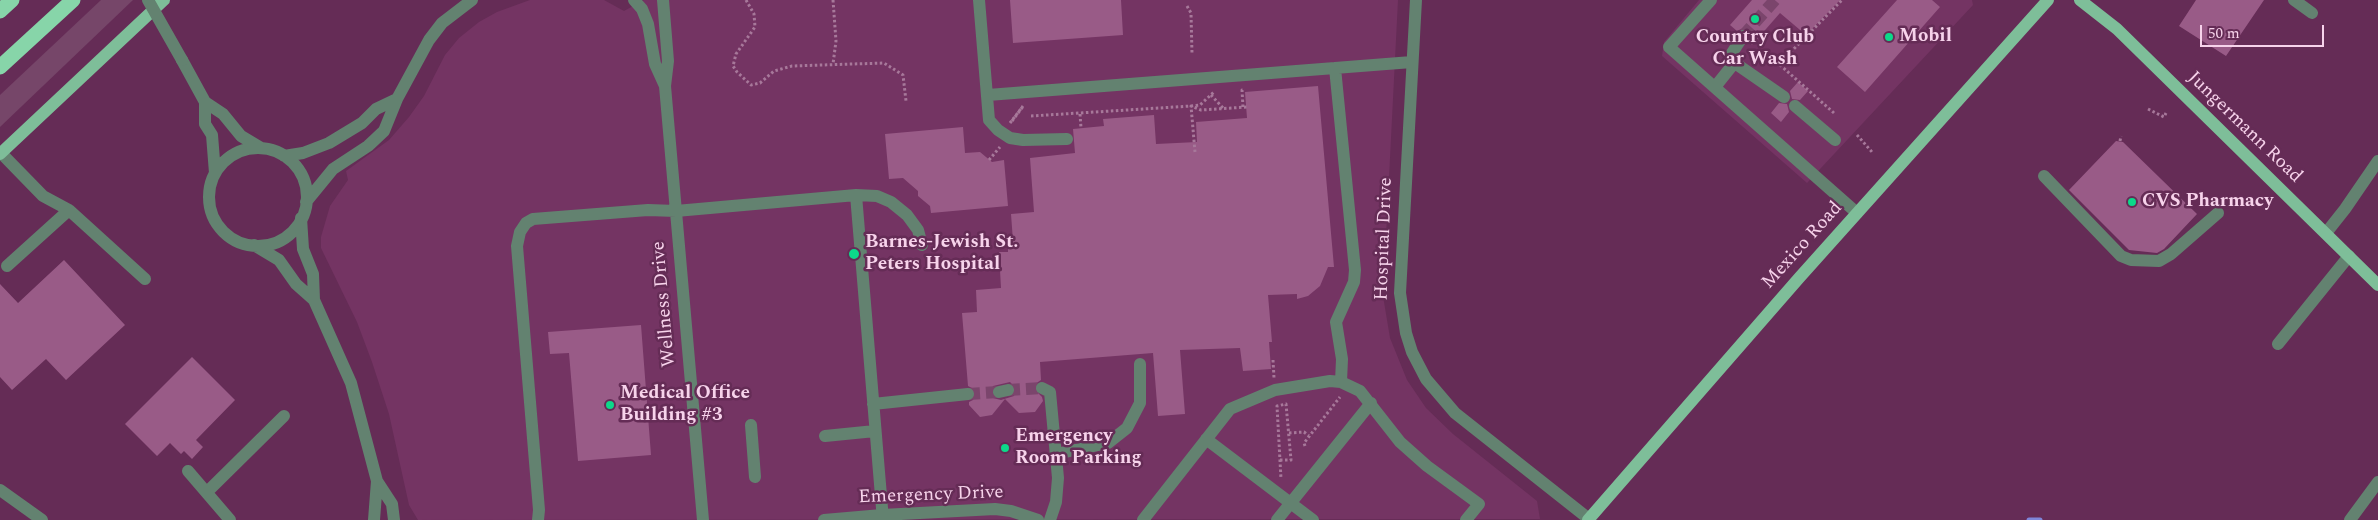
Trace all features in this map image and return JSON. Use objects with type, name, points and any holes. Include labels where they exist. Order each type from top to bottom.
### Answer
[{"type":"highway","points":[[0,11],[12,0]]},
{"type":"highway","points":[[0,67],[72,0]]},
{"type":"main road","points":[[0,154],[164,0]]},
{"type":"main road","name":"Mexico Road","points":[[1588,520],[1857,213],[2048,0]]},
{"type":"main road","name":"Jungermann Road","points":[[2080,0],[2117,29],[2259,171],[2326,233],[2378,285]]},
{"type":"street","points":[[148,0],[205,102],[222,114],[242,136],[261,148]]},
{"type":"street","name":"Wellness Drive","points":[[634,0],[642,9],[648,24],[655,64],[665,86]]},
{"type":"street","name":"Wellness Drive","points":[[664,0],[668,61],[665,86],[703,520]]},
{"type":"street","points":[[979,0],[989,120],[1005,136],[1023,140],[1067,138]]},
{"type":"street","name":"Hospital Drive","points":[[1416,0],[1400,293],[1406,333],[1412,352],[1426,379],[1455,413],[1588,520]]},
{"type":"street","points":[[1711,0],[1669,47],[1857,213]]},
{"type":"street","points":[[2294,0],[2312,13]]},
{"type":"street","points":[[306,202],[304,180],[299,170],[284,156],[272,150],[261,148],[239,152],[229,157],[215,173],[210,185],[209,196],[214,218],[228,236],[238,242],[254,245],[271,244],[282,239],[291,232],[301,218],[306,202],[333,169],[368,146],[384,131],[397,99],[429,40],[442,23],[464,2]]},
{"type":"street","points":[[1715,87],[1731,67],[1734,46],[1743,36]]},
{"type":"street","points":[[1732,60],[1784,97]]},
{"type":"street","points":[[988,94],[1412,62]]},
{"type":"street","points":[[1335,68],[1355,270],[1354,282],[1336,322],[1342,359],[1341,382]]},
{"type":"street","points":[[284,156],[303,153],[329,143],[362,123],[376,109],[397,99]]},
{"type":"street","points":[[205,102],[205,124],[212,135],[215,173]]},
{"type":"street","points":[[1795,106],[1835,140]]},
{"type":"street","points":[[0,154],[43,196],[69,210],[144,279]]},
{"type":"street","points":[[2326,233],[2346,209],[2378,161]]},
{"type":"street","points":[[2044,176],[2121,256],[2131,260],[2159,261],[2172,254],[2218,213]]},
{"type":"street","points":[[856,195],[883,517]]},
{"type":"street","points":[[538,520],[540,510],[517,246],[520,232],[526,223],[533,219],[648,210],[676,211],[856,195],[877,196],[891,202],[907,215],[918,230],[922,244]]},
{"type":"street","points":[[7,266],[69,210]]},
{"type":"street","points":[[301,218],[303,249],[313,274],[314,300],[351,383],[377,481],[392,504],[394,520]]},
{"type":"street","points":[[254,245],[279,260],[296,284],[314,300]]},
{"type":"street","points":[[2278,344],[2349,256]]},
{"type":"street","points":[[1056,454],[1108,443],[1127,428],[1140,403],[1140,364]]},
{"type":"street","points":[[1144,520],[1230,409],[1275,390],[1341,382],[1360,390],[1400,442],[1427,466],[1479,504],[1466,520]]},
{"type":"street","points":[[1042,388],[1050,392],[1058,478],[1056,502],[1050,520]]},
{"type":"street","points":[[873,404],[968,394]]},
{"type":"street","points":[[1277,520],[1371,403]]},
{"type":"street","points":[[207,492],[284,416]]},
{"type":"street","points":[[751,425],[755,477]]},
{"type":"street","points":[[825,436],[876,431]]},
{"type":"street","points":[[1206,439],[1313,520]]},
{"type":"street","points":[[188,471],[230,520]]},
{"type":"street","points":[[374,520],[377,481]]},
{"type":"street","points":[[2350,520],[2378,482]]},
{"type":"street","points":[[0,490],[42,520]]},
{"type":"street","name":"Emergency Drive","points":[[824,520],[995,509],[1011,511],[1038,520]]},
{"type":"path","points":[[746,0],[754,14],[755,27],[736,54],[733,66],[744,80],[756,85],[780,68],[874,62],[891,66],[905,78],[906,101]]},
{"type":"path","points":[[832,0],[836,41],[834,64]]},
{"type":"path","points":[[1834,113],[1779,64],[1842,0]]},
{"type":"path","points":[[1187,6],[1191,14],[1192,54]]},
{"type":"path","points":[[1031,116],[1200,105],[1220,87]]},
{"type":"path","points":[[1191,106],[1201,110],[1245,107],[1242,90],[1254,89]]},
{"type":"path","points":[[1211,95],[1224,108]]},
{"type":"path","points":[[1008,127],[1026,104],[1012,121]]},
{"type":"path","points":[[1191,106],[1195,152]]},
{"type":"path","points":[[2148,109],[2164,116],[2166,113]]},
{"type":"path","points":[[1080,114],[1081,128]]},
{"type":"path","points":[[1857,135],[1872,152]]},
{"type":"path","points":[[2120,142],[2121,136]]},
{"type":"path","points":[[989,160],[1001,146]]},
{"type":"path","points":[[1272,360],[1274,378]]},
{"type":"path","points":[[1305,446],[1304,443],[1309,436],[1340,397]]},
{"type":"path","points":[[1280,460],[1291,460],[1286,404],[1277,406],[1281,480]]},
{"type":"path","points":[[1288,433],[1304,432],[1309,436]]},
{"type":"shaded area","points":[[101,0],[133,0],[0,127],[0,95]]},
{"type":"shaded area","name":"Barnes-Jewish St. Peters Hospital","points":[[530,0],[604,0],[624,11],[644,0],[1398,0],[1383,296],[1390,338],[1407,380],[1426,408],[1453,434],[1537,501],[1540,519],[418,520],[409,505],[389,414],[372,362],[357,322],[321,248],[321,237],[330,206],[348,180],[346,171],[389,140],[409,117],[424,96],[445,55],[459,38],[479,22],[497,12]]},
{"type":"shaded area","points":[[1699,0],[1972,0],[1973,5],[1807,183],[1662,56],[1664,42]]},
{"type":"building","points":[[1010,0],[1121,0],[1123,35],[1013,43]]},
{"type":"building","points":[[1752,0],[1840,0],[1806,35],[1780,13],[1752,45],[1749,42],[1751,36],[1748,30],[1743,28],[1737,31],[1730,25]]},
{"type":"building","name":"Mobil","points":[[1897,0],[1932,0],[1940,7],[1865,92],[1837,67]]},
{"type":"building","points":[[2196,0],[2264,0],[2226,56],[2179,26]]},
{"type":"building","points":[[1798,82],[1808,91],[1800,100],[1792,99],[1790,91]]},
{"type":"building","points":[[1318,86],[1334,267],[1328,267],[1320,286],[1308,296],[1297,299],[1297,294],[1268,295],[1272,342],[1269,342],[1271,369],[1243,371],[1240,348],[1180,350],[1185,414],[1158,416],[1153,353],[1040,362],[1041,380],[1035,384],[1034,389],[1042,397],[1043,401],[1035,412],[1019,413],[1005,399],[992,415],[980,417],[969,405],[969,402],[973,400],[976,394],[974,389],[968,386],[962,313],[977,312],[976,290],[1001,288],[999,252],[1008,252],[1008,242],[1013,241],[1011,214],[1034,212],[1030,158],[1075,153],[1073,129],[1104,126],[1103,119],[1154,115],[1156,144],[1197,142],[1196,122],[1247,118],[1245,92]],"holes":[[[1010,382],[1016,388],[1014,396],[1001,400],[993,398],[991,393],[993,386]]]},
{"type":"building","points":[[1779,103],[1787,104],[1789,112],[1781,122],[1771,113]]},
{"type":"building","points":[[963,127],[965,153],[980,152],[992,162],[1004,160],[1008,206],[931,213],[930,206],[918,196],[918,191],[903,178],[889,179],[885,134]]},
{"type":"building","name":"CVS Pharmacy","points":[[2116,141],[2123,142],[2197,214],[2164,249],[2157,253],[2129,250],[2069,190]]},
{"type":"building","points":[[64,260],[125,325],[66,380],[46,359],[12,390],[0,377],[0,284],[18,303]]},
{"type":"building","name":"Medical Office Building #3","points":[[641,325],[651,455],[578,461],[569,353],[550,354],[548,332]]},
{"type":"building","points":[[192,357],[235,400],[196,440],[203,447],[192,459],[184,451],[181,454],[170,443],[157,456],[125,424]]},
{"type":"waterway","points":[[2029,520],[2040,520]]},
{"type":"tunnel","points":[[1743,36],[1775,0]]},
{"type":"tunnel","points":[[1008,390],[1042,388]]},
{"type":"tunnel","points":[[968,394],[999,392]]},
{"type":"place","name":"Country Club Car Wash","points":[[1755,19]]},
{"type":"place","name":"Mobil","points":[[1889,37]]},
{"type":"place","name":"CVS Pharmacy","points":[[2132,202]]},
{"type":"place","name":"Barnes-Jewish St. Peters Hospital","points":[[854,254]]},
{"type":"place","name":"Medical Office Building #3","points":[[610,405]]},
{"type":"place","name":"Emergency Room Parking","points":[[1005,448]]}]
